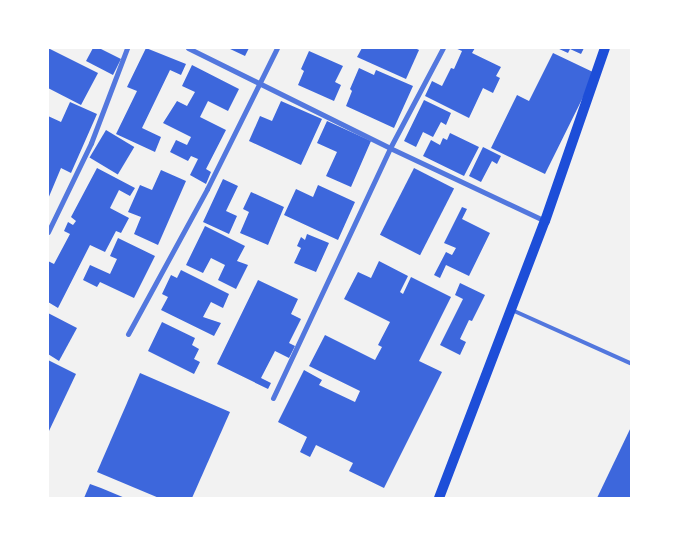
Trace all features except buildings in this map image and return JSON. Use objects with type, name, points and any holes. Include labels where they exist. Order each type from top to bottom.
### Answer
[{"type":"main road","points":[[439,498],[512,310],[606,48]]},
{"type":"street","points":[[48,232],[91,143],[127,48]]},
{"type":"street","points":[[188,48],[390,148],[545,221]]},
{"type":"street","points":[[128,334],[207,189],[277,48]]},
{"type":"street","points":[[273,398],[390,148],[443,48]]},
{"type":"lane","points":[[512,310],[632,364]]}]
